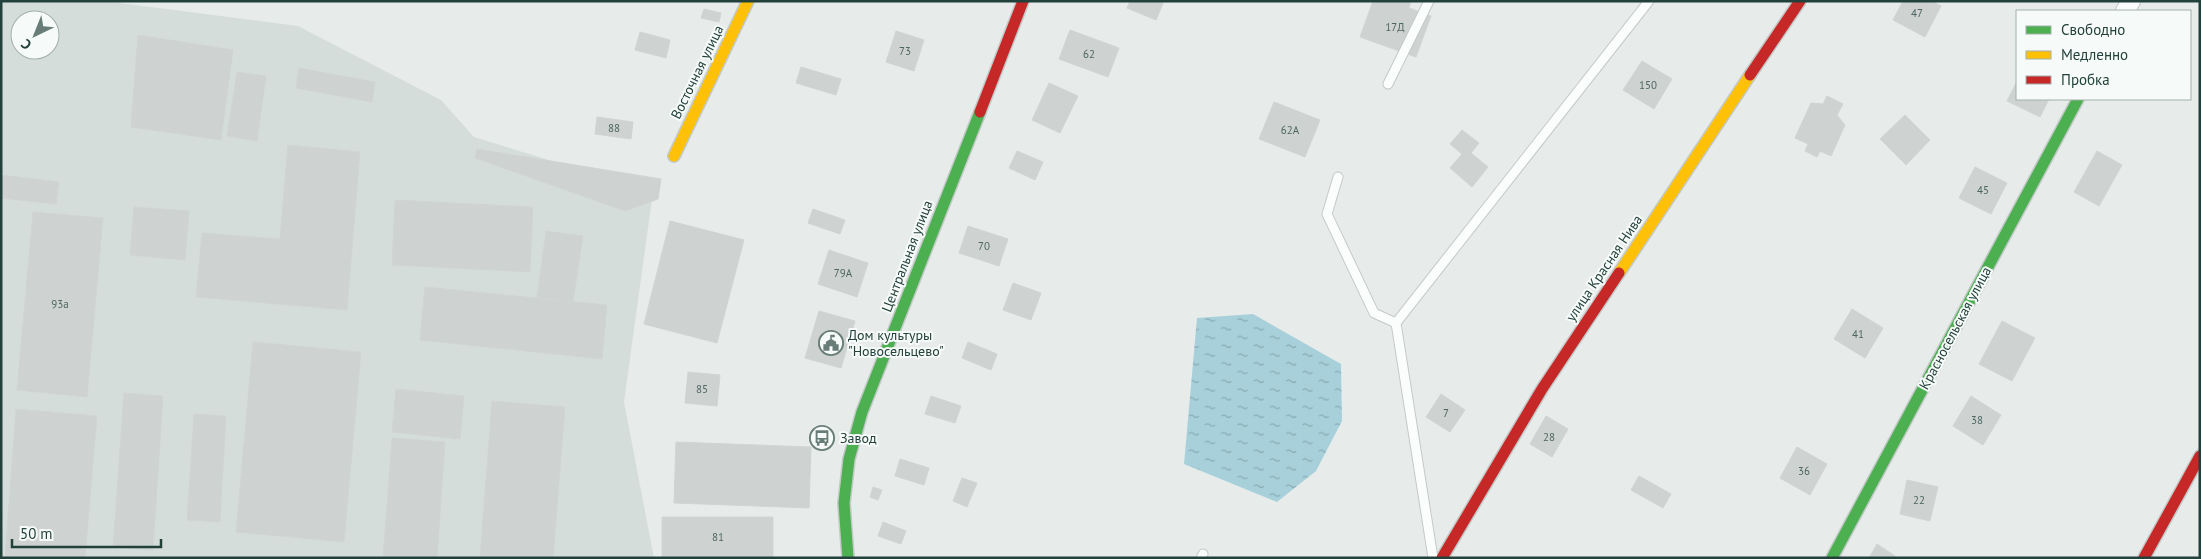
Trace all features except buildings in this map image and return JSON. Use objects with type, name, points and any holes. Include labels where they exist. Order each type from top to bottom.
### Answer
[{"type":"street","name":"Восточная улица","points":[[674,156],[748,1]]},
{"type":"street","name":"Центральная улица","points":[[848,558],[844,503],[849,459],[862,412],[1023,1]]},
{"type":"street","name":"улица Красная Нива","points":[[1442,558],[1542,388],[1800,1]]},
{"type":"street","name":"Красносельская улица","points":[[1832,558],[2077,100]]},
{"type":"street","points":[[2144,558],[2199,461]]},
{"type":"lane","points":[[1388,84],[1429,1]]},
{"type":"lane","points":[[1433,558],[1396,323],[1649,1]]},
{"type":"lane","points":[[1338,177],[1327,214],[1374,313],[1396,323]]},
{"type":"shaded area","points":[[1,1],[104,1],[298,26],[441,100],[474,137],[653,192],[624,402],[654,558],[1,558]]},
{"type":"water","points":[[1253,314],[1341,364],[1342,421],[1316,471],[1277,502],[1184,464],[1197,318]]},
{"type":"traffic: fast","points":[[1832,558],[2077,100]]},
{"type":"traffic: fast","points":[[848,558],[844,503],[849,459],[862,412],[980,112]]},
{"type":"traffic: slow","points":[[674,156],[748,1]]},
{"type":"traffic: slow","points":[[1619,273],[1750,75]]},
{"type":"traffic: jam","points":[[980,112],[1023,1]]},
{"type":"traffic: jam","points":[[1750,75],[1800,1]]},
{"type":"traffic: jam","points":[[1442,558],[1542,389],[1619,273]]},
{"type":"traffic: jam","points":[[2144,558],[2200,456]]},
{"type":"place","name":"Дом культуры \"Новосельцево\"","points":[[831,343]]},
{"type":"place","name":"Завод","points":[[822,438]]}]
